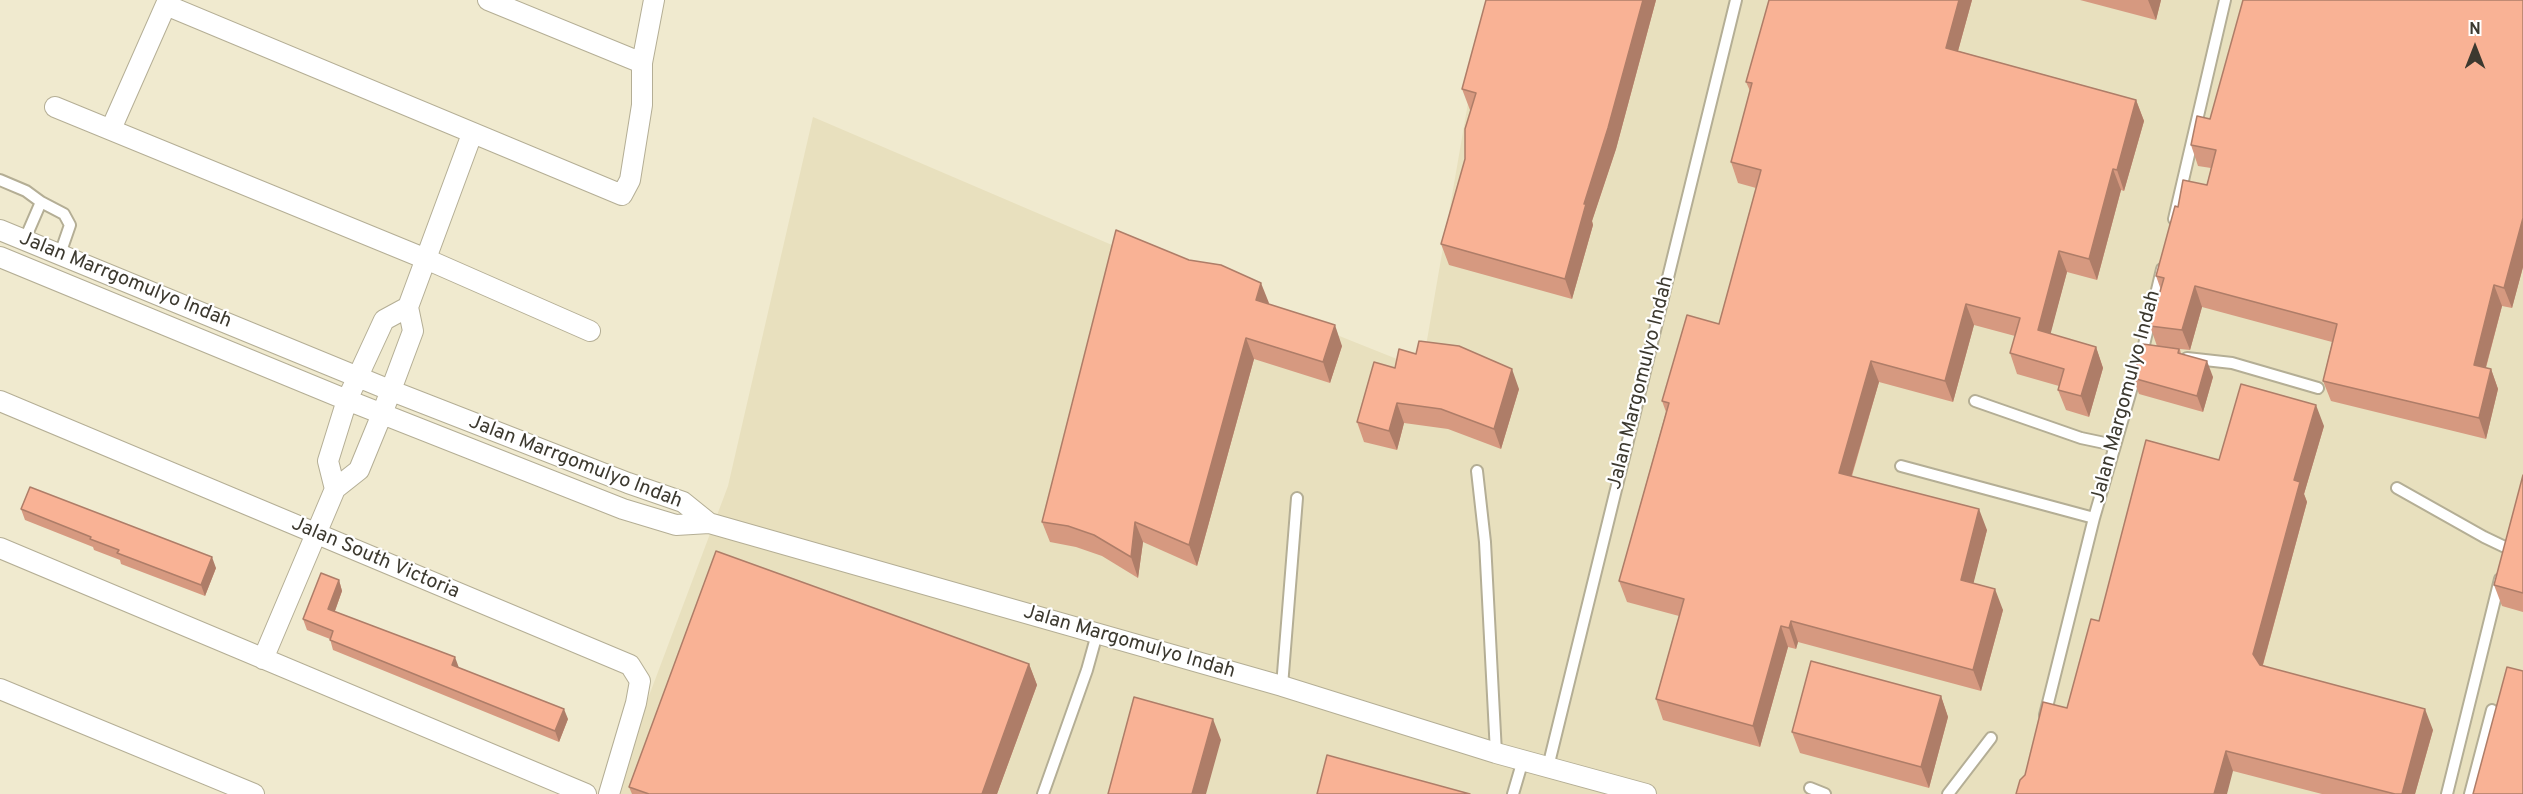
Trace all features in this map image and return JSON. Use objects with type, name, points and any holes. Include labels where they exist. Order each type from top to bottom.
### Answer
[{"type":"street","points":[[488,0],[642,63]]},
{"type":"street","points":[[111,129],[167,3],[472,134],[622,195],[630,180],[642,105],[642,63],[654,0]]},
{"type":"street","points":[[55,107],[426,259],[590,331]]},
{"type":"street","points":[[263,659],[335,489],[359,470],[392,391],[413,332],[408,307],[472,134]]},
{"type":"street","name":"Jalan Marrgomulyo Indah","points":[[0,230],[392,391],[682,502],[709,523]]},
{"type":"street","name":"Jalan Marrgomulyo Indah","points":[[0,257],[346,400],[623,509],[676,525],[709,523]]},
{"type":"street","points":[[335,489],[328,461],[346,400],[384,320],[408,307]]},
{"type":"street","name":"Jalan South Victoria","points":[[1,404],[630,665],[639,681],[636,703],[609,794]]},
{"type":"street","name":"Jalan Margomulyo Indah","points":[[709,523],[1282,686],[1496,753],[1646,794]]},
{"type":"street","points":[[0,548],[586,794]]},
{"type":"street","points":[[0,689],[254,794]]},
{"type":"lane","name":"Jalan Margomulyo Indah","points":[[1548,766],[1736,0]]},
{"type":"lane","points":[[2170,233],[2225,0]]},
{"type":"lane","points":[[0,180],[26,191],[64,214],[70,225],[60,254]]},
{"type":"lane","points":[[25,239],[41,202]]},
{"type":"lane","name":"Jalan Margomulyo Indah","points":[[2042,725],[2094,518],[2143,349],[2165,256]]},
{"type":"lane","points":[[2143,349],[2155,354]]},
{"type":"lane","points":[[2177,357],[2232,363],[2318,388]]},
{"type":"lane","points":[[1975,401],[2081,438],[2114,445]]},
{"type":"lane","points":[[1900,466],[2094,518]]},
{"type":"lane","points":[[1478,471],[1485,542],[1496,753]]},
{"type":"lane","points":[[2397,488],[2484,537],[2506,553],[2446,794]]},
{"type":"lane","points":[[1282,686],[1297,498]]},
{"type":"lane","points":[[1042,794],[1087,670],[1097,634]]},
{"type":"lane","points":[[2470,794],[2492,710]]},
{"type":"lane","points":[[1948,794],[1991,738]]},
{"type":"lane","points":[[1513,794],[1522,760]]},
{"type":"lane","points":[[1810,788],[1825,794]]},
{"type":"shaded area","points":[[1492,0],[2523,0],[2523,794],[612,794],[728,486],[813,117],[1119,248],[1422,369],[1473,74]]},
{"type":"building","points":[[1486,0],[1643,0],[1608,128],[1584,204],[1586,204],[1565,279],[1441,244],[1465,159],[1465,129],[1476,93],[1462,89]]},
{"type":"building","points":[[1769,0],[1959,0],[1946,48],[2136,100],[2117,170],[2113,169],[2089,259],[2059,251],[2038,330],[2096,347],[2081,396],[2058,390],[2064,369],[2010,353],[2020,318],[1966,304],[1945,381],[1871,361],[1839,473],[1979,509],[1961,580],[1995,589],[1973,670],[1791,621],[1789,628],[1781,626],[1753,726],[1656,699],[1684,599],[1619,581],[1669,403],[1662,401],[1687,315],[1719,324],[1761,170],[1731,162],[1752,83],[1746,82]]},
{"type":"building","points":[[2243,0],[2523,0],[2523,218],[2504,288],[2494,285],[2474,365],[2491,369],[2479,418],[2323,381],[2337,324],[2195,286],[2182,330],[2150,326],[2164,278],[2156,276],[2175,206],[2178,207],[2183,180],[2207,185],[2216,150],[2191,145],[2197,116],[2210,119]]},
{"type":"building","points":[[1116,230],[1189,260],[1221,265],[1261,283],[1256,300],[1335,325],[1323,362],[1246,338],[1189,545],[1135,522],[1131,557],[1094,535],[1068,526],[1042,522]]},
{"type":"building","points":[[1419,341],[1459,346],[1512,369],[1494,429],[1441,409],[1397,403],[1389,431],[1357,422],[1374,362],[1395,368],[1399,349],[1416,354]]},
{"type":"building","points":[[2143,344],[2179,349],[2178,353],[2207,361],[2197,396],[2133,378]]},
{"type":"building","points":[[2241,384],[2316,405],[2294,480],[2300,482],[2253,654],[2260,665],[2425,709],[2402,794],[2226,751],[2214,794],[2016,794],[2020,780],[2025,775],[2043,702],[2067,708],[2091,619],[2099,621],[2146,440],[2219,460]]},
{"type":"building","points":[[2523,475],[2523,593],[2494,585]]},
{"type":"building","points":[[30,487],[212,557],[201,585],[117,553],[119,550],[90,539],[91,537],[21,509]]},
{"type":"building","points":[[716,551],[1029,664],[982,794],[649,794],[629,787]]},
{"type":"building","points":[[321,573],[339,580],[328,609],[455,657],[452,665],[564,709],[555,731],[330,640],[333,631],[303,619]]},
{"type":"building","points":[[1811,661],[1941,696],[1921,767],[1792,732]]},
{"type":"building","points":[[2507,667],[2523,671],[2523,794],[2473,794]]},
{"type":"building","points":[[1134,697],[1213,719],[1192,794],[1108,794]]},
{"type":"building","points":[[1327,755],[1470,794],[1317,794]]}]
